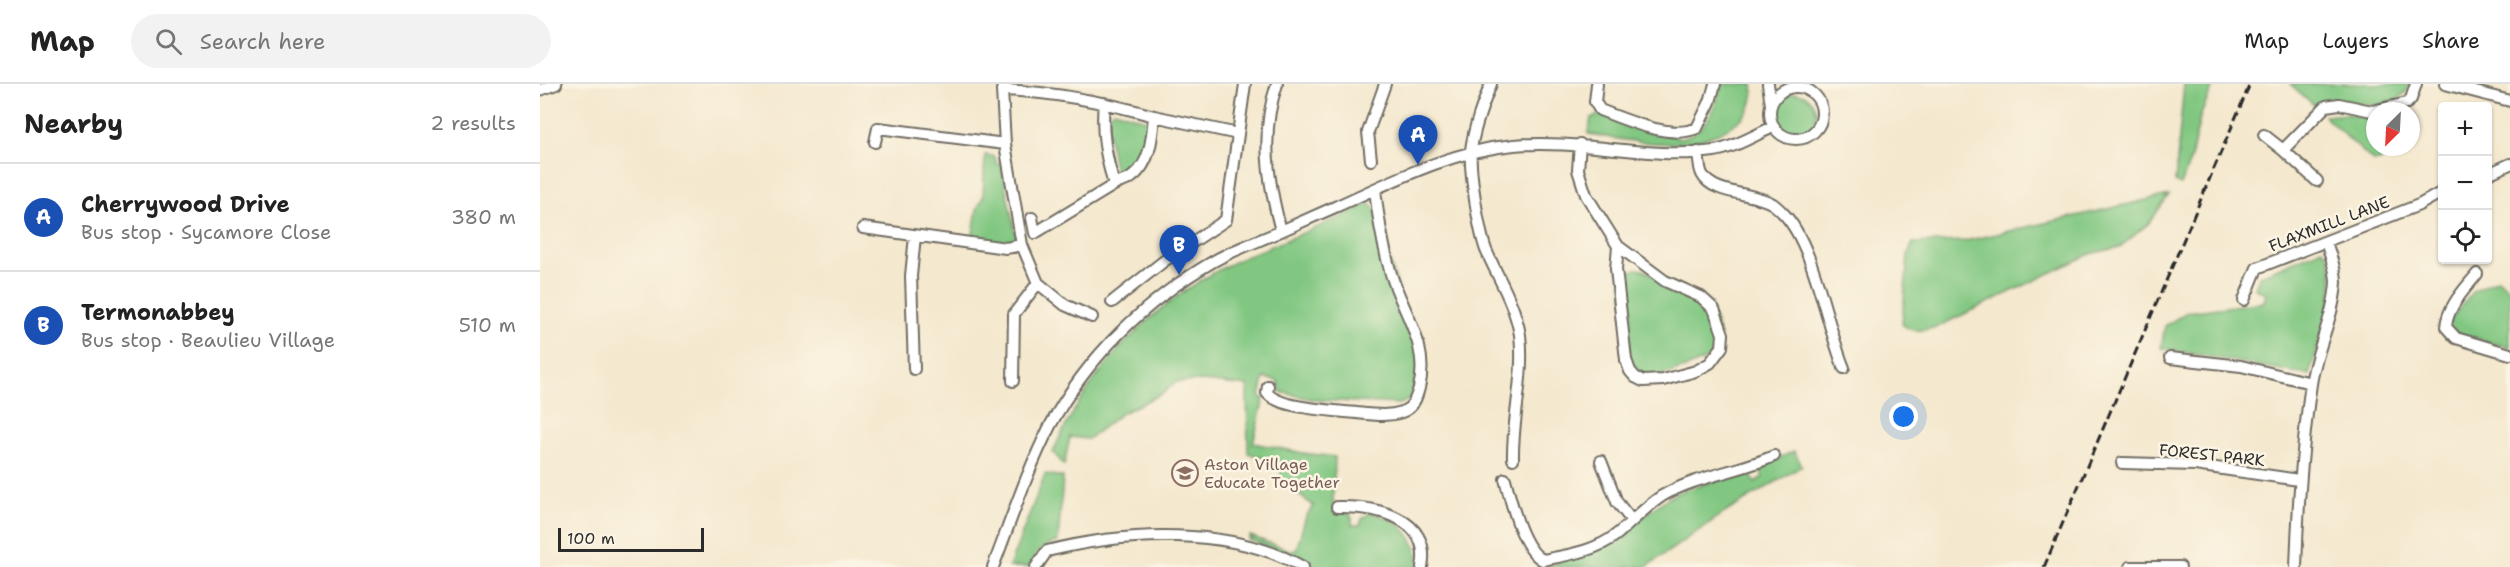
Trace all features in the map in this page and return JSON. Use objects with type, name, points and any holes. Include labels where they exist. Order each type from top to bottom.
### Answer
[{"type":"street","points":[[540,90],[556,84]]},
{"type":"street","points":[[1112,302],[1164,261],[1226,220],[1245,84]]},
{"type":"street","points":[[1277,84],[1270,105],[1268,171],[1281,231]]},
{"type":"street","points":[[1371,160],[1368,132],[1385,84]]},
{"type":"street","points":[[1491,84],[1478,118],[1471,152],[1483,241],[1508,295],[1520,336],[1521,358],[1513,459]]},
{"type":"street","points":[[1597,84],[1595,102],[1600,110],[1665,131],[1680,133],[1697,128],[1710,102],[1715,84]]},
{"type":"street","points":[[1768,84],[1770,119],[1773,127],[1787,138],[1797,139],[1808,136],[1816,130],[1821,120],[1822,111],[1819,102],[1811,92],[1797,86],[1785,89],[1775,97],[1771,105]]},
{"type":"street","points":[[2283,150],[2326,106],[2339,104],[2372,111],[2395,106],[2411,99],[2416,84]]},
{"type":"street","points":[[2445,84],[2510,101]]},
{"type":"street","points":[[1092,317],[1065,305],[1038,283],[1022,245],[1005,144],[1003,87],[1066,95],[1238,134]]},
{"type":"street","points":[[1104,103],[1102,120],[1104,141],[1114,185]]},
{"type":"street","points":[[1032,218],[1035,233],[1114,185],[1132,177],[1145,161],[1151,144],[1154,116]]},
{"type":"street","points":[[993,567],[1036,456],[1066,398],[1099,355],[1136,317],[1184,280],[1214,261],[1434,164],[1485,148],[1540,143],[1580,144],[1656,154],[1717,151],[1773,127]]},
{"type":"street","points":[[875,142],[878,128],[1005,144]]},
{"type":"street","points":[[2264,135],[2317,181]]},
{"type":"street","points":[[1580,144],[1578,170],[1586,195],[1618,246],[1665,281],[1701,297],[1714,309],[1720,321],[1722,347],[1710,363],[1696,371],[1653,382],[1643,381],[1630,371],[1626,360],[1616,269],[1618,246]]},
{"type":"street","points":[[1698,152],[1700,172],[1705,180],[1714,186],[1772,204],[1797,230],[1805,247],[1834,345],[1844,368]]},
{"type":"street","points":[[2492,172],[2510,164]]},
{"type":"street","points":[[1268,386],[1267,393],[1271,398],[1281,402],[1373,414],[1400,413],[1409,408],[1415,400],[1422,369],[1422,355],[1419,340],[1392,276],[1380,234],[1375,189]]},
{"type":"street","name":"FLAXMILL LANE","points":[[2244,300],[2257,268],[2419,206],[2438,194]]},
{"type":"street","points":[[863,228],[1006,248],[1022,245]]},
{"type":"street","points":[[914,369],[911,276],[915,236]]},
{"type":"street","points":[[2296,567],[2299,480],[2311,383],[2328,326],[2336,282],[2335,269],[2326,242]]},
{"type":"street","points":[[2477,274],[2451,309],[2446,319],[2446,327],[2456,339],[2510,354]]},
{"type":"street","points":[[1013,381],[1014,314],[1038,283]]},
{"type":"street","points":[[2170,358],[2241,366],[2311,383]]},
{"type":"street","points":[[1505,479],[1511,504],[1523,533],[1543,564],[1598,546],[1614,536],[1662,496],[1683,486],[1750,467],[1774,456]]},
{"type":"street","points":[[1601,461],[1617,502],[1632,521]]},
{"type":"street","name":"FOREST PARK","points":[[2122,463],[2195,465],[2299,480]]},
{"type":"street","points":[[1337,507],[1359,506],[1396,516],[1417,536],[1422,547],[1422,567]]},
{"type":"street","points":[[1036,567],[1047,551],[1059,548],[1129,539],[1181,537],[1227,539],[1258,547],[1304,567]]},
{"type":"street","points":[[2130,567],[2180,567]]},
{"type":"green space","points":[[1722,84],[1753,84],[1753,96],[1745,115],[1719,133],[1683,143],[1664,144],[1588,134],[1591,118],[1601,114],[1680,138],[1689,135],[1697,131],[1708,118]]},
{"type":"green space","points":[[2184,84],[2214,84],[2200,117],[2191,158],[2181,185],[2175,182]]},
{"type":"green space","points":[[2290,84],[2408,84],[2409,87],[2394,102],[2366,102],[2366,104],[2337,100],[2315,106]]},
{"type":"green space","points":[[1795,93],[1803,94],[1810,99],[1815,106],[1815,122],[1810,129],[1803,134],[1795,135],[1787,134],[1780,129],[1775,122],[1774,114],[1775,106],[1780,99],[1787,94]]},
{"type":"green space","points":[[1114,110],[1149,121],[1140,154],[1118,180],[1106,118]]},
{"type":"green space","points":[[2346,114],[2366,118],[2366,155],[2324,116]]},
{"type":"green space","points":[[985,155],[995,157],[997,164],[1001,164],[1017,241],[1009,245],[972,240],[977,209],[983,197]]},
{"type":"green space","points":[[2368,156],[2385,156],[2380,161],[2373,161]]},
{"type":"green space","points":[[2169,195],[2149,223],[2120,247],[2090,254],[1937,327],[1914,330],[1902,324],[1908,255],[1913,243],[1965,241]]},
{"type":"green space","points":[[1370,203],[1375,209],[1419,359],[1412,395],[1400,404],[1316,400],[1281,392],[1278,381],[1264,378],[1260,397],[1264,398],[1253,443],[1335,457],[1333,498],[1335,513],[1348,512],[1352,518],[1352,525],[1360,525],[1362,519],[1369,513],[1397,524],[1411,538],[1418,556],[1418,567],[1313,567],[1294,556],[1249,540],[1250,536],[1292,551],[1296,550],[1306,516],[1314,506],[1282,483],[1280,464],[1248,453],[1247,386],[1203,381],[1176,382],[1163,393],[1122,413],[1088,439],[1070,437],[1064,465],[1053,452],[1067,423],[1103,368],[1124,344],[1173,300],[1228,265]]},
{"type":"green space","points":[[2323,249],[2330,260],[2331,292],[2324,329],[2309,375],[2161,348],[2165,326],[2187,312],[2264,302],[2266,293],[2255,289],[2259,276]]},
{"type":"green space","points":[[1637,269],[1644,270],[1683,291],[1709,309],[1715,320],[1719,341],[1715,352],[1692,365],[1661,375],[1646,375],[1637,369],[1630,359],[1622,282],[1628,272]]},
{"type":"green space","points":[[2498,279],[2510,290],[2510,348],[2458,333],[2451,328],[2449,322],[2473,291]]},
{"type":"green space","points":[[1794,451],[1802,466],[1721,515],[1646,567],[1548,567],[1633,526],[1659,504],[1678,492],[1744,473],[1750,475],[1755,482],[1763,477],[1760,471],[1764,465]]},
{"type":"green space","points":[[1045,474],[1063,477],[1058,542],[1040,551],[1029,567],[1009,567]]},
{"type":"railway","points":[[2044,567],[2250,84]]},
{"type":"place","name":"Cherrywood Drive","points":[[1418,165]]},
{"type":"place","name":"Termonabbey","points":[[1179,275]]},
{"type":"place","name":"Aston Village Educate Together","points":[[1185,473]]}]
